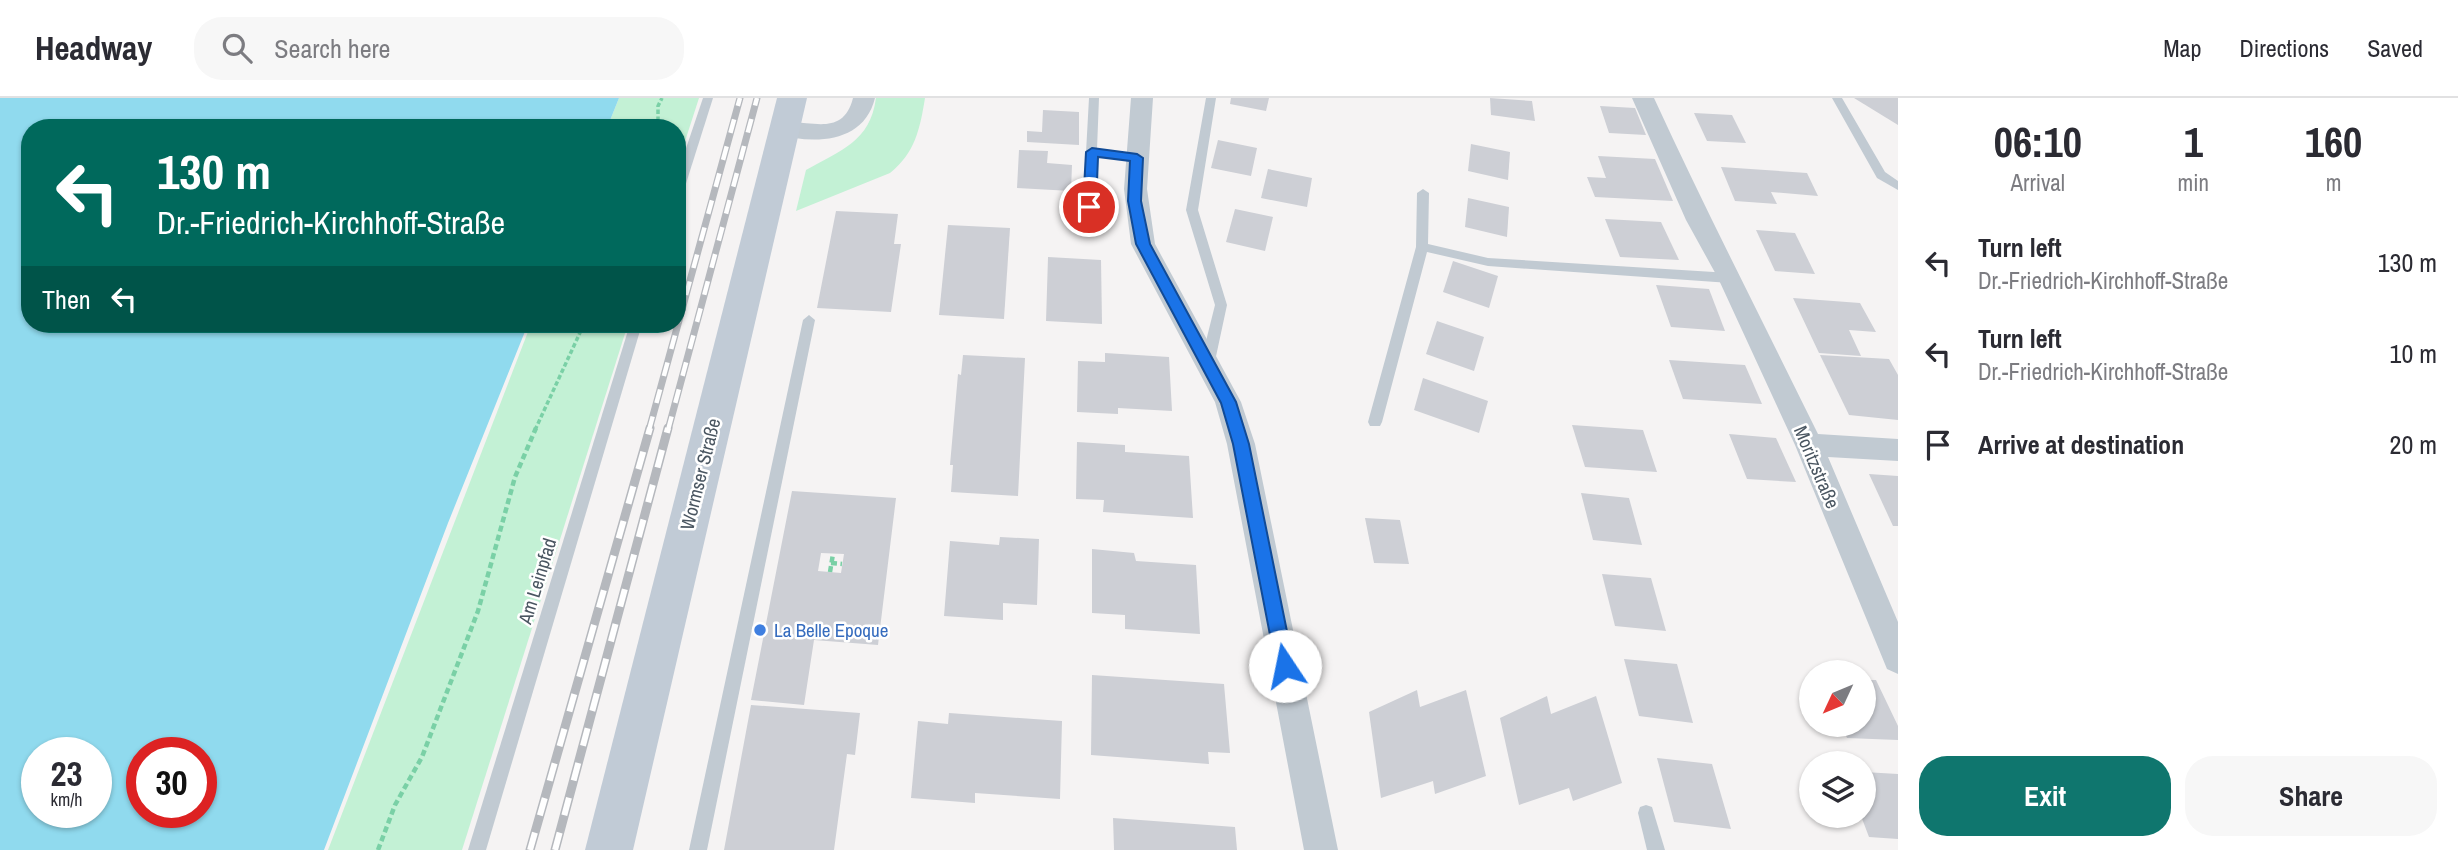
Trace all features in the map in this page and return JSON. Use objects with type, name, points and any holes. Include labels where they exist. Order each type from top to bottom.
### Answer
[{"type":"main road","name":"Wormser Straße","points":[[609,850],[788,113]]},
{"type":"street","points":[[788,113],[840,130],[856,120],[862,112],[864,98]]},
{"type":"street","points":[[1142,98],[1134,201],[1143,244],[1208,361],[1228,402],[1241,444],[1321,850]]},
{"type":"street","name":"Moritzstraße","points":[[1643,98],[1698,220],[1730,278],[1809,445],[1898,659]]},
{"type":"street","points":[[1809,445],[1898,450]]},
{"type":"lane","points":[[686,165],[708,98]]},
{"type":"lane","points":[[1089,207],[1094,98]]},
{"type":"lane","points":[[1208,361],[1221,305],[1192,210],[1211,98]]},
{"type":"lane","points":[[1838,98],[1881,175],[1898,186]]},
{"type":"lane","points":[[1092,152],[1137,158]]},
{"type":"lane","points":[[1375,422],[1422,247],[1423,193]]},
{"type":"lane","points":[[1422,247],[1488,262],[1730,278]]},
{"type":"lane","points":[[698,850],[809,320]]},
{"type":"lane","name":"Am Leinpfad","points":[[477,850],[632,333]]},
{"type":"lane","points":[[1646,813],[1656,850]]},
{"type":"path","points":[[657,119],[658,106],[662,98]]},
{"type":"path","points":[[378,850],[395,805],[422,757],[478,611],[515,477],[580,333]]},
{"type":"path","points":[[830,572],[832,554]]},
{"type":"path","points":[[831,563],[842,564]]},
{"type":"green space","points":[[619,98],[699,98],[686,138],[686,119],[611,119]]},
{"type":"green space","points":[[876,98],[925,98],[911,149],[890,173],[796,211],[806,170],[842,150],[860,135],[873,113]]},
{"type":"green space","points":[[528,333],[625,333],[462,850],[328,850]]},
{"type":"water","points":[[0,98],[619,98],[611,119],[21,119],[21,333],[524,333],[448,523],[324,850],[0,850]]},
{"type":"building","points":[[1231,98],[1269,98],[1266,111],[1230,104]]},
{"type":"building","points":[[1490,98],[1532,101],[1535,121],[1491,115]]},
{"type":"building","points":[[1854,98],[1898,98],[1898,125]]},
{"type":"building","points":[[1600,106],[1635,108],[1646,135],[1609,133]]},
{"type":"building","points":[[1043,110],[1079,112],[1079,145],[1027,142],[1027,131],[1042,132]]},
{"type":"building","points":[[1694,113],[1732,115],[1746,143],[1707,141]]},
{"type":"building","points":[[1218,140],[1257,148],[1251,176],[1211,168]]},
{"type":"building","points":[[1471,144],[1510,152],[1508,180],[1468,171]]},
{"type":"building","points":[[1019,150],[1048,151],[1047,163],[1072,165],[1071,191],[1017,188]]},
{"type":"building","points":[[1598,156],[1655,159],[1673,201],[1595,197],[1587,177],[1606,178]]},
{"type":"building","points":[[1721,167],[1807,173],[1818,196],[1771,192],[1777,204],[1735,201]]},
{"type":"building","points":[[1268,169],[1312,178],[1307,207],[1261,198]]},
{"type":"building","points":[[1468,198],[1509,207],[1507,237],[1465,227]]},
{"type":"building","points":[[1235,209],[1273,217],[1265,251],[1226,242]]},
{"type":"building","points":[[836,211],[898,214],[894,244],[901,244],[891,312],[817,308]]},
{"type":"building","points":[[1605,219],[1661,222],[1679,260],[1620,257]]},
{"type":"building","points":[[948,225],[1010,228],[1004,319],[939,315]]},
{"type":"building","points":[[1756,230],[1795,233],[1815,274],[1775,271]]},
{"type":"building","points":[[1048,257],[1101,260],[1102,324],[1046,321]]},
{"type":"building","points":[[1453,261],[1498,276],[1489,308],[1443,292]]},
{"type":"building","points":[[1656,285],[1709,289],[1725,331],[1671,327]]},
{"type":"building","points":[[1793,298],[1860,303],[1876,332],[1849,330],[1861,356],[1819,353]]},
{"type":"building","points":[[1437,321],[1484,337],[1474,371],[1426,354]]},
{"type":"building","points":[[1105,353],[1169,357],[1172,411],[1118,408],[1118,414],[1077,412],[1078,361],[1105,362]]},
{"type":"building","points":[[963,355],[1025,358],[1018,496],[951,492],[953,465],[950,465],[958,374],[961,375]]},
{"type":"building","points":[[1820,355],[1889,359],[1898,375],[1898,420],[1849,415]]},
{"type":"building","points":[[1669,360],[1745,365],[1762,404],[1683,399]]},
{"type":"building","points":[[1423,378],[1488,401],[1479,433],[1414,410]]},
{"type":"building","points":[[1572,425],[1643,430],[1657,472],[1585,467]]},
{"type":"building","points":[[1729,434],[1776,438],[1796,482],[1747,479]]},
{"type":"building","points":[[1077,442],[1125,445],[1125,452],[1189,456],[1193,518],[1103,512],[1104,500],[1076,499]]},
{"type":"building","points":[[1869,474],[1898,476],[1898,526],[1893,526]]},
{"type":"building","points":[[792,491],[896,498],[878,645],[814,640],[804,705],[751,700]],"holes":[[[821,553],[844,554],[841,573],[818,571]]]},
{"type":"building","points":[[1581,493],[1629,498],[1642,545],[1593,540]]},
{"type":"building","points":[[1365,518],[1400,520],[1409,564],[1374,563]]},
{"type":"building","points":[[1000,537],[1039,539],[1037,605],[1003,603],[1003,620],[944,616],[950,541],[999,545]]},
{"type":"building","points":[[1092,549],[1134,553],[1136,561],[1196,565],[1200,634],[1125,629],[1125,615],[1092,613]]},
{"type":"building","points":[[1602,574],[1651,578],[1666,631],[1615,626]]},
{"type":"building","points":[[1624,659],[1677,664],[1693,723],[1639,716]]},
{"type":"building","points":[[1092,675],[1224,684],[1230,753],[1208,752],[1209,764],[1091,755]]},
{"type":"building","points":[[1876,680],[1898,726],[1898,740],[1847,738],[1876,737]]},
{"type":"building","points":[[1417,690],[1420,707],[1466,690],[1486,776],[1435,794],[1433,781],[1381,798],[1369,712]]},
{"type":"building","points":[[1547,696],[1551,714],[1596,696],[1622,783],[1573,801],[1569,788],[1519,805],[1500,718]]},
{"type":"building","points":[[751,705],[860,713],[855,755],[847,754],[834,850],[724,850]]},
{"type":"building","points":[[949,713],[1062,721],[1060,799],[975,793],[975,803],[911,798],[918,721],[948,724]]},
{"type":"building","points":[[1657,758],[1712,764],[1731,829],[1674,822]]},
{"type":"building","points":[[1876,773],[1898,774],[1898,839],[1869,837],[1866,828],[1876,828]]},
{"type":"building","points":[[1113,818],[1235,827],[1237,850],[1114,850]]},
{"type":"railway","points":[[686,295],[740,98]]},
{"type":"railway","points":[[668,430],[757,98]]},
{"type":"railway","points":[[649,430],[676,333]]},
{"type":"railway","points":[[530,850],[650,428]]},
{"type":"railway","points":[[555,850],[668,428]]},
{"type":"place","name":"La Belle Epoque","points":[[760,630]]},
{"type":"route","points":[[1089,207],[1092,152],[1137,158],[1134,201],[1143,244],[1208,361],[1228,402],[1241,444],[1285,666]]}]
